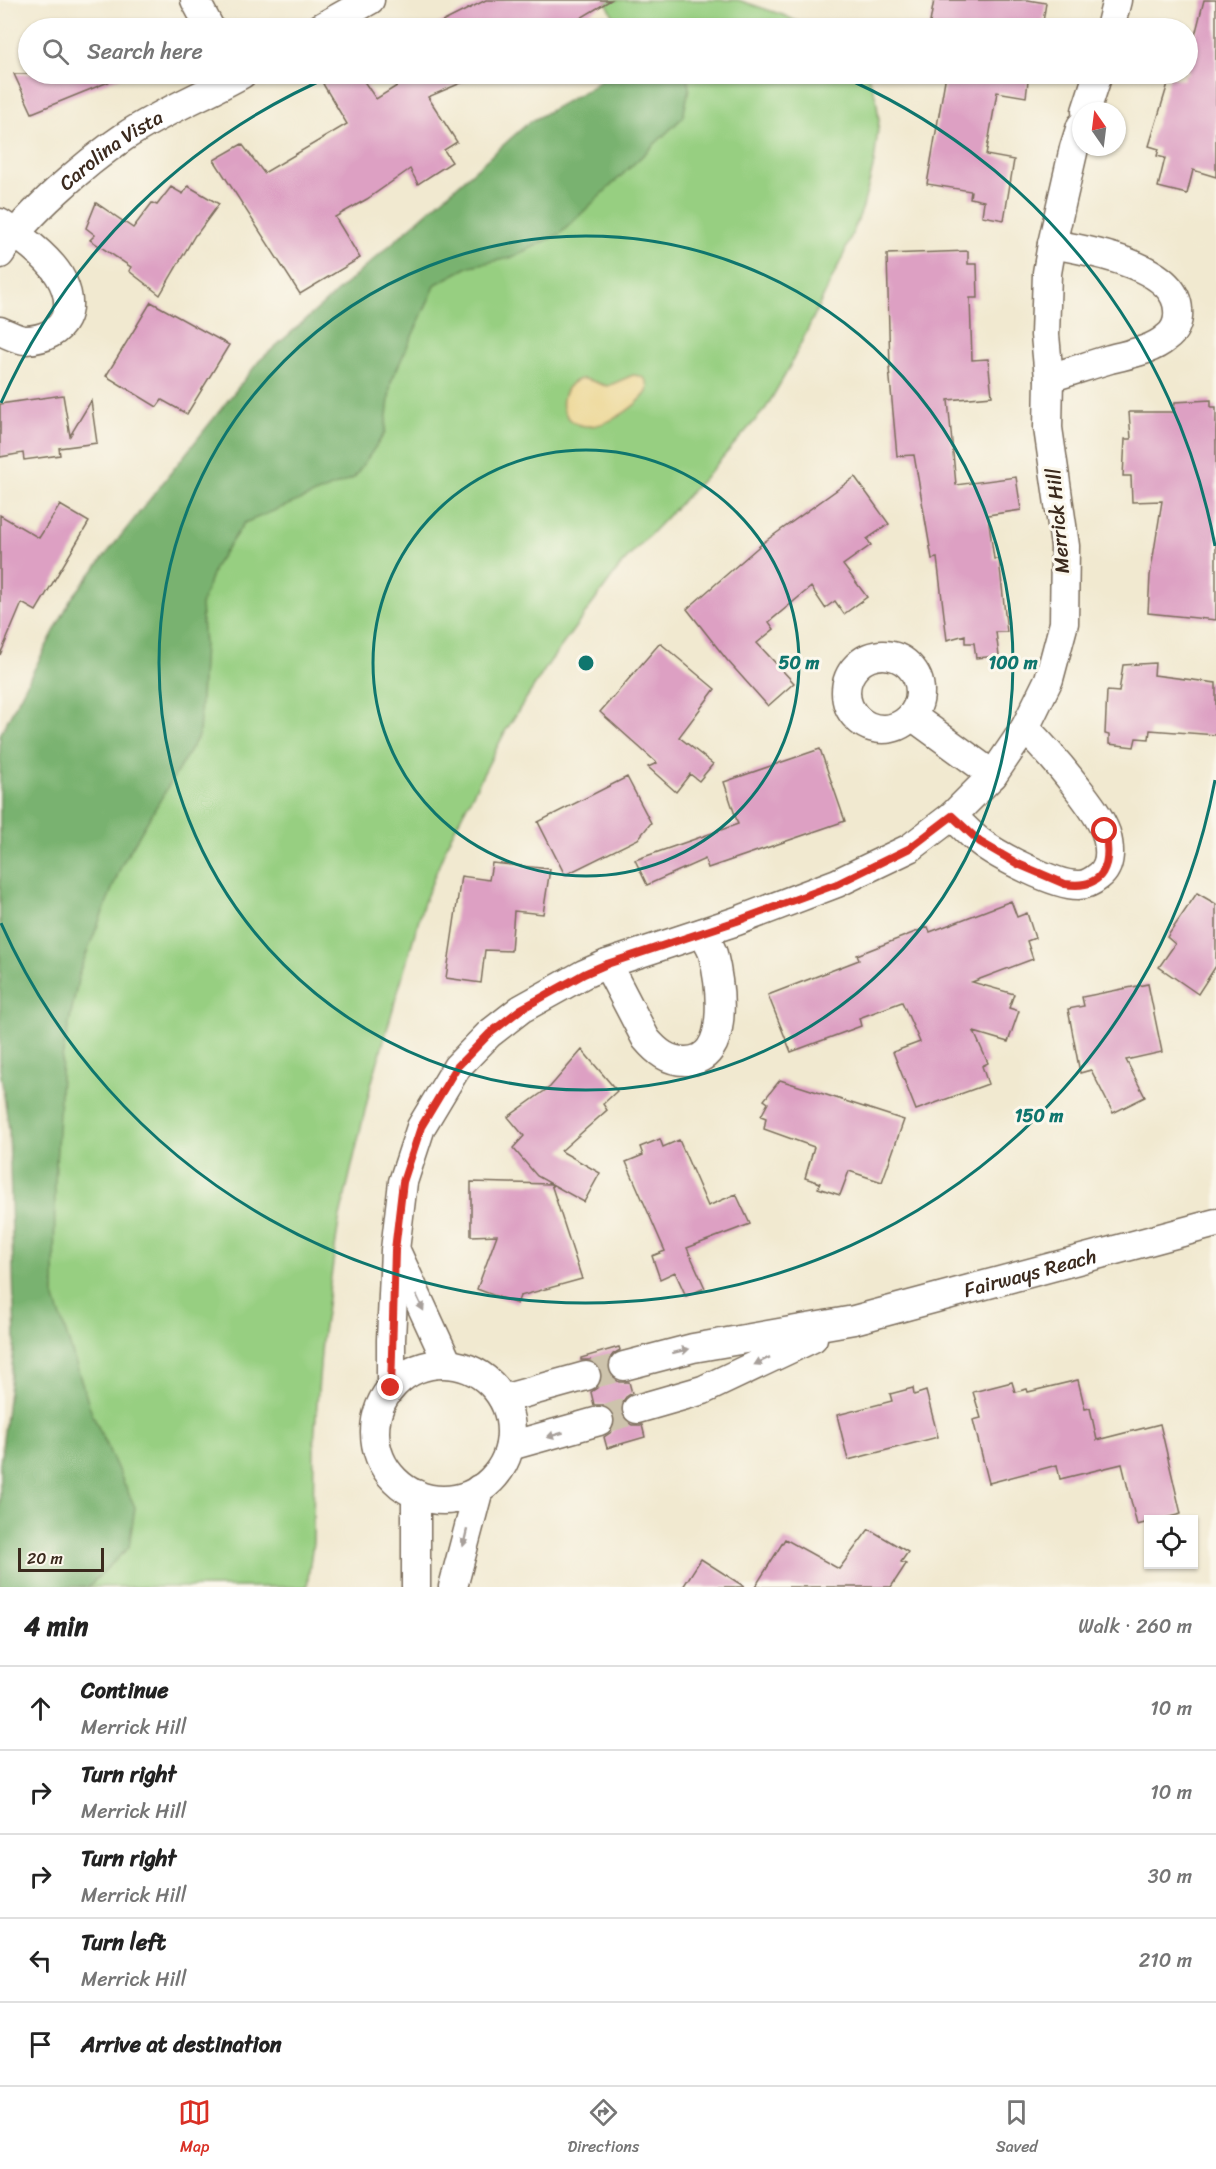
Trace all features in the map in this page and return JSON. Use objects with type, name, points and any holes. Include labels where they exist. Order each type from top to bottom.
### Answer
[{"type":"street","points":[[195,0],[205,18]]},
{"type":"street","points":[[338,18],[370,0]]},
{"type":"street","points":[[1112,18],[1117,0]]},
{"type":"street","name":"Carolina Vista","points":[[5,236],[124,137],[220,84]]},
{"type":"street","points":[[1089,102],[1095,84]]},
{"type":"street","name":"Merrick Hill","points":[[391,1388],[395,1250],[403,1182],[421,1127],[457,1067],[489,1034],[521,1009],[584,974],[837,884],[910,848],[952,816],[993,775],[1025,728],[1049,679],[1064,623],[1065,546],[1048,428],[1049,378],[1045,335],[1047,273],[1072,156]]},
{"type":"street","points":[[0,331],[24,340],[44,336],[64,323],[68,313],[67,298],[59,275],[46,260],[5,236]]},
{"type":"street","points":[[1049,378],[1146,349],[1167,338],[1177,324],[1178,311],[1176,298],[1169,286],[1156,276],[1093,251],[1052,244]]},
{"type":"street","points":[[912,716],[993,775]]},
{"type":"street","points":[[952,816],[980,842],[1018,864],[1065,884],[1082,885],[1092,882],[1103,873],[1109,857],[1108,845],[1105,831],[1096,813],[1056,760],[1025,728]]},
{"type":"street","points":[[607,964],[646,1039],[654,1049],[666,1058],[687,1061],[698,1059],[707,1054],[715,1042],[719,1012],[718,984],[712,952],[702,933]]},
{"type":"street","name":"Fairways Reach","points":[[624,1365],[693,1348],[854,1320],[1213,1226]]},
{"type":"street","points":[[395,1250],[448,1364]]},
{"type":"street","name":"Fairways Reach","points":[[637,1409],[703,1390],[795,1345],[854,1320]]},
{"type":"street","points":[[448,1364],[465,1367],[480,1374],[493,1385],[503,1399],[511,1422],[510,1446],[499,1471],[479,1490],[459,1498],[438,1500],[416,1494],[398,1483],[384,1467],[376,1447],[375,1426],[380,1406],[391,1388],[407,1374],[427,1365],[448,1364]]},
{"type":"street","points":[[503,1399],[586,1376]]},
{"type":"street","points":[[510,1446],[599,1422]]},
{"type":"street","points":[[453,1587],[479,1490]]},
{"type":"street","points":[[416,1494],[416,1587]]},
{"type":"green space","points":[[605,0],[738,0],[790,18],[615,18]]},
{"type":"green space","points":[[595,84],[689,84],[689,89],[683,117],[560,234],[510,258],[470,266],[436,284],[391,382],[385,433],[354,478],[244,523],[215,566],[201,605],[204,644],[199,735],[122,864],[80,970],[62,1058],[55,1183],[54,1296],[91,1411],[135,1507],[129,1547],[88,1587],[0,1587],[0,1465],[15,1341],[9,1129],[0,1069],[0,735],[71,599],[259,361],[528,123]]},
{"type":"green space","points":[[643,84],[871,84],[876,97],[879,120],[874,163],[863,207],[843,256],[788,370],[766,408],[708,474],[621,565],[549,663],[506,730],[449,840],[423,905],[371,1085],[339,1221],[322,1340],[314,1442],[313,1542],[307,1587],[0,1587],[33,1163],[143,558]]},
{"type":"sand","points":[[633,375],[645,380],[648,385],[647,392],[621,415],[597,425],[586,426],[576,423],[564,411],[564,394],[575,381],[584,379],[608,386]]},
{"type":"building","points":[[486,0],[611,0],[581,18],[450,18]]},
{"type":"building","points":[[934,0],[1028,0],[1046,3],[1044,18],[931,18]]},
{"type":"building","points":[[1204,0],[1216,0],[1216,177],[1193,170],[1187,194],[1158,187],[1165,158],[1157,156],[1159,149],[1149,146],[1168,84],[1198,84],[1198,24]]},
{"type":"building","points":[[19,84],[103,84],[32,113]]},
{"type":"building","points":[[323,84],[366,84],[376,99],[400,84],[459,84],[428,97],[457,142],[444,150],[452,162],[418,184],[410,169],[367,199],[335,217],[360,258],[300,294],[214,160],[242,144],[264,173],[347,124]]},
{"type":"building","points":[[944,84],[1028,84],[1026,97],[997,92],[986,155],[1014,160],[1004,220],[982,216],[984,201],[970,198],[971,191],[927,184]]},
{"type":"building","points":[[188,186],[219,204],[195,235],[160,295],[129,271],[131,267],[90,240],[95,235],[86,228],[96,203],[133,228],[152,203],[157,205],[171,187],[183,194]]},
{"type":"building","points":[[968,251],[968,264],[977,264],[978,298],[970,298],[972,360],[988,359],[992,396],[948,400],[956,485],[1016,477],[1021,510],[988,515],[994,559],[999,559],[1007,632],[996,632],[999,656],[976,658],[974,643],[965,643],[965,635],[947,640],[937,558],[932,559],[914,455],[897,456],[889,368],[887,254]]},
{"type":"building","points":[[151,302],[229,345],[187,414],[162,400],[157,407],[106,376]]},
{"type":"building","points":[[63,395],[70,436],[91,401],[97,443],[59,448],[60,455],[24,460],[23,453],[0,457],[0,404]]},
{"type":"building","points":[[1211,400],[1211,407],[1216,407],[1216,620],[1148,613],[1150,576],[1162,501],[1132,502],[1131,476],[1123,476],[1125,439],[1131,439],[1129,412],[1174,412],[1175,402]]},
{"type":"building","points":[[855,477],[889,524],[867,539],[871,545],[843,565],[867,597],[844,614],[835,601],[825,608],[811,587],[769,622],[774,629],[757,643],[794,683],[768,706],[727,660],[687,609],[764,542]]},
{"type":"building","points":[[60,505],[89,522],[36,611],[22,603],[0,655],[0,515],[39,538]]},
{"type":"building","points":[[660,643],[715,689],[679,737],[713,764],[699,781],[690,774],[676,792],[648,767],[657,763],[600,712]]},
{"type":"building","points":[[1155,663],[1154,675],[1216,683],[1216,735],[1150,730],[1149,739],[1136,738],[1134,747],[1109,744],[1109,735],[1105,734],[1107,691],[1119,692],[1123,665]]},
{"type":"building","points":[[820,749],[845,821],[708,868],[705,859],[647,885],[635,860],[738,824],[724,782]]},
{"type":"building","points":[[627,777],[651,823],[638,839],[565,875],[538,822]]},
{"type":"building","points":[[492,863],[550,869],[543,914],[514,911],[511,951],[485,950],[481,983],[446,978],[461,876],[489,880]]},
{"type":"building","points":[[1197,893],[1216,904],[1216,966],[1198,994],[1159,967],[1175,944],[1167,937]]},
{"type":"building","points":[[1011,901],[1017,917],[1027,913],[1035,938],[1027,941],[1033,959],[972,982],[1014,994],[1009,1008],[1019,1011],[1008,1042],[974,1032],[988,1063],[982,1066],[988,1084],[916,1110],[893,1052],[920,1042],[902,1002],[859,1018],[861,1026],[791,1052],[768,995],[859,960],[857,955],[928,927],[930,932]]},
{"type":"building","points":[[1148,984],[1162,1052],[1126,1060],[1145,1097],[1113,1113],[1091,1070],[1080,1073],[1068,1009],[1084,1006],[1082,997]]},
{"type":"building","points":[[582,1050],[617,1091],[603,1104],[607,1110],[561,1151],[600,1173],[584,1202],[537,1176],[513,1148],[524,1136],[508,1117],[550,1087]]},
{"type":"building","points":[[780,1080],[904,1120],[882,1182],[849,1171],[840,1195],[818,1188],[820,1183],[805,1178],[814,1147],[764,1129],[766,1118],[761,1116],[768,1103],[764,1100]]},
{"type":"building","points":[[660,1139],[663,1147],[679,1140],[708,1206],[736,1194],[750,1224],[687,1248],[705,1288],[686,1296],[675,1272],[660,1279],[652,1256],[665,1251],[626,1162],[643,1155],[640,1147]]},
{"type":"building","points":[[471,1182],[551,1184],[582,1279],[520,1296],[517,1304],[477,1289],[497,1235],[471,1236]]},
{"type":"building","points":[[619,1347],[620,1350],[608,1361],[608,1371],[619,1382],[629,1382],[632,1393],[621,1404],[621,1414],[632,1425],[642,1425],[645,1437],[607,1448],[604,1437],[615,1426],[615,1416],[604,1405],[594,1405],[591,1392],[602,1381],[602,1371],[597,1364],[590,1360],[581,1360],[581,1358]]},
{"type":"building","points":[[1078,1380],[1085,1409],[1090,1408],[1097,1440],[1160,1424],[1181,1514],[1144,1515],[1144,1523],[1137,1525],[1122,1464],[1060,1479],[1057,1465],[989,1483],[973,1420],[981,1418],[973,1392],[1012,1382],[1015,1392],[1027,1389],[1028,1392]]},
{"type":"building","points":[[913,1388],[914,1395],[926,1391],[938,1437],[848,1460],[837,1415],[892,1401],[890,1394]]},
{"type":"building","points":[[869,1529],[908,1552],[901,1562],[906,1564],[891,1587],[755,1587],[785,1539],[839,1569]]},
{"type":"building","points":[[701,1559],[745,1587],[683,1587]]},
{"type":"tunnel","points":[[586,1376],[624,1366]]},
{"type":"tunnel","points":[[599,1421],[637,1409]]},
{"type":"route","points":[[391,1388],[395,1250],[403,1182],[421,1127],[457,1067],[489,1034],[521,1009],[584,974],[607,964],[737,921],[837,884],[910,848],[952,816],[980,842],[1018,864],[1065,884],[1073,885],[1092,882],[1103,873],[1109,857],[1105,831]]}]
